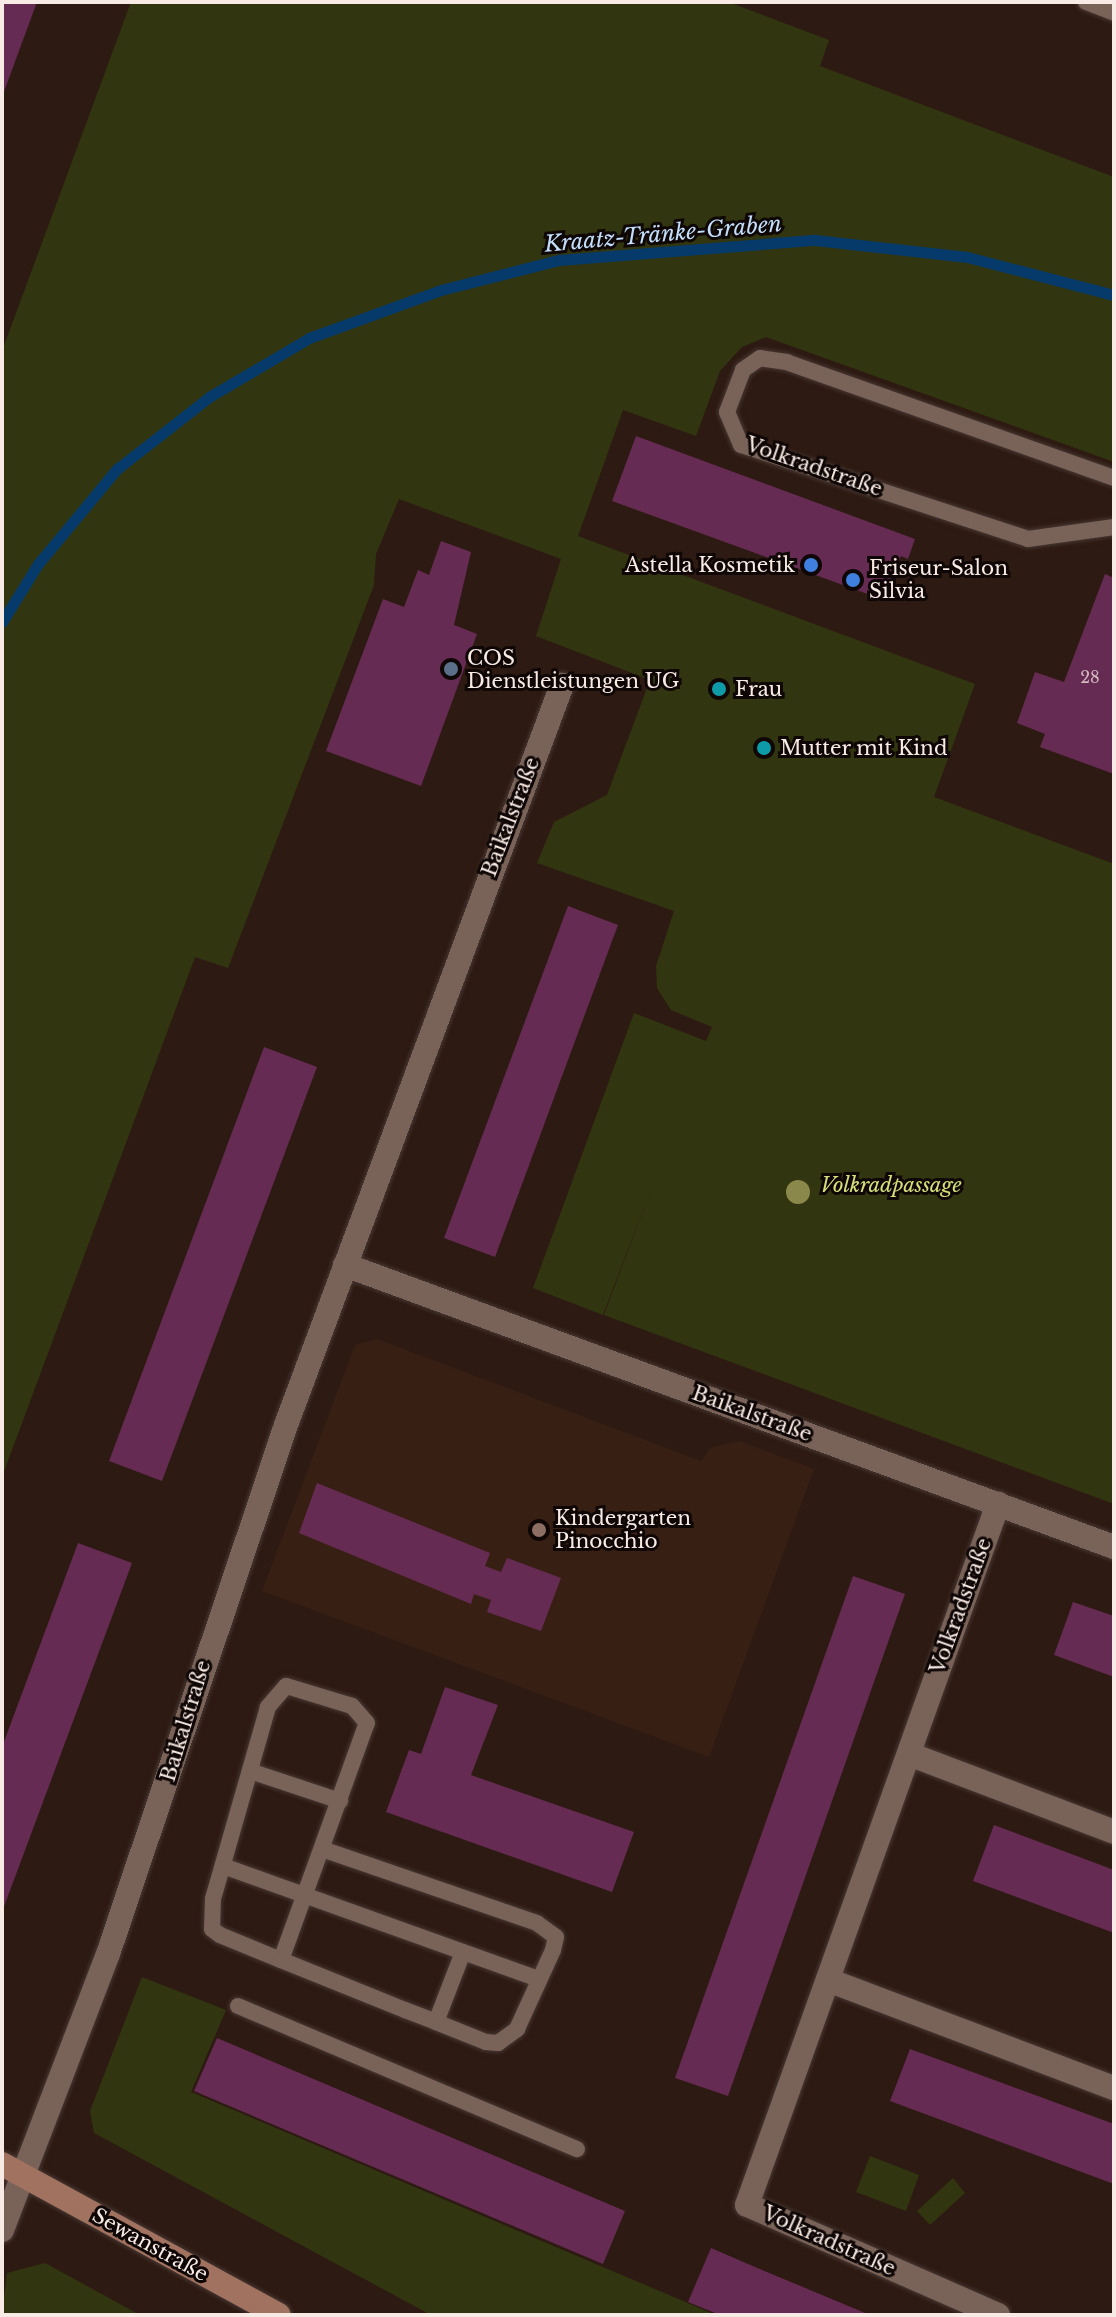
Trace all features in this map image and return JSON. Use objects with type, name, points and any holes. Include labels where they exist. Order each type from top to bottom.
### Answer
[{"type":"street","name":"Baikalstraße","points":[[11,2170],[108,1954],[237,1559],[562,685]]},
{"type":"street","name":"Baikalstraße","points":[[345,1265],[1114,1547]]},
{"type":"street","name":"Volkradstraße","points":[[998,1504],[747,2205],[998,2315]]},
{"type":"street","points":[[909,1754],[1114,1832]]},
{"type":"street","points":[[828,1980],[1114,2088]]},
{"type":"street","points":[[2,2230],[11,2170]]},
{"type":"street","name":"Sewanstraße","points":[[11,2170],[279,2315]]},
{"type":"lane","points":[[1086,2],[1114,13]]},
{"type":"lane","name":"Volkradstraße","points":[[1114,478],[787,362],[760,358],[743,370],[727,412],[741,445],[1028,539],[1114,527]]},
{"type":"lane","points":[[281,1960],[367,1723],[352,1706],[299,1686],[275,1693],[223,1866],[212,1929],[281,1960],[486,2042],[510,2039],[553,1950],[551,1930],[322,1849]]},
{"type":"lane","points":[[250,1771],[340,1801]]},
{"type":"lane","points":[[223,1866],[539,1979]]},
{"type":"lane","points":[[436,2022],[463,1952]]},
{"type":"lane","points":[[238,2006],[577,2149]]},
{"type":"shaded area","name":"Kindergarten Pinocchio","points":[[377,1339],[701,1461],[710,1448],[739,1441],[814,1469],[709,1757],[262,1591],[355,1345]]},
{"type":"green space","name":"Volkradpassage","points":[[131,2],[728,2],[829,40],[820,66],[1114,177],[1114,462],[766,337],[742,347],[720,371],[696,436],[623,410],[578,536],[975,684],[934,797],[1114,864],[1114,1504],[604,1315],[651,1189],[603,1315],[533,1288],[634,1013],[706,1041],[712,1027],[671,1010],[657,988],[656,966],[674,911],[537,863],[554,822],[607,795],[650,680],[536,636],[561,559],[399,499],[376,554],[374,585],[228,968],[195,957],[2,1477],[2,351]]},
{"type":"green space","points":[[142,1977],[226,2010],[191,2092],[716,2315],[431,2315],[94,2133],[90,2111]]},
{"type":"green space","points":[[870,2156],[919,2175],[906,2211],[856,2192]]},
{"type":"green space","points":[[953,2178],[965,2193],[930,2225],[917,2211]]},
{"type":"green space","points":[[45,2263],[140,2315],[2,2315],[7,2273]]},
{"type":"building","points":[[2,2],[37,2],[2,97]]},
{"type":"building","points":[[636,436],[915,539],[908,559],[901,556],[884,600],[612,501]]},
{"type":"building","points":[[441,541],[471,552],[454,625],[477,634],[421,786],[326,751],[383,599],[404,607],[418,570],[429,575]]},
{"type":"building","points":[[1105,574],[1114,578],[1114,774],[1040,747],[1045,734],[1017,723],[1035,672],[1064,682]]},
{"type":"building","points":[[568,906],[618,925],[495,1257],[444,1238]]},
{"type":"building","points":[[264,1047],[317,1067],[162,1481],[109,1461]]},
{"type":"building","name":"Kindergarten Pinocchio","points":[[317,1483],[490,1553],[485,1566],[501,1572],[507,1558],[561,1578],[541,1631],[487,1612],[491,1600],[474,1594],[471,1604],[299,1533]]},
{"type":"building","points":[[78,1543],[132,1563],[2,1912],[2,1747]]},
{"type":"building","points":[[853,1576],[905,1594],[728,2096],[675,2078]]},
{"type":"building","points":[[1073,1602],[1114,1616],[1114,1677],[1054,1655]]},
{"type":"building","points":[[445,1687],[498,1705],[471,1775],[634,1832],[612,1892],[386,1812],[409,1750],[421,1754]]},
{"type":"building","points":[[994,1825],[1114,1870],[1114,1933],[973,1881]]},
{"type":"building","points":[[217,2038],[625,2211],[603,2264],[194,2091]]},
{"type":"building","points":[[910,2049],[1114,2124],[1114,2184],[890,2101]]},
{"type":"building","points":[[711,2248],[870,2315],[720,2315],[688,2302]]},
{"type":"waterway","name":"Kraatz-Tränke-Graben","points":[[2,622],[38,564],[117,469],[209,397],[309,338],[441,290],[559,260],[815,240],[967,257],[1114,295]]},
{"type":"place","name":"Astella Kosmetik","points":[[811,565]]},
{"type":"place","name":"Friseur-Salon Silvia","points":[[853,580]]},
{"type":"place","name":"COS Dienstleistungen UG","points":[[451,669]]},
{"type":"place","name":"Frau","points":[[719,689]]},
{"type":"place","name":"Mutter mit Kind","points":[[764,748]]},
{"type":"place","name":"Kindergarten Pinocchio","points":[[539,1530]]}]
